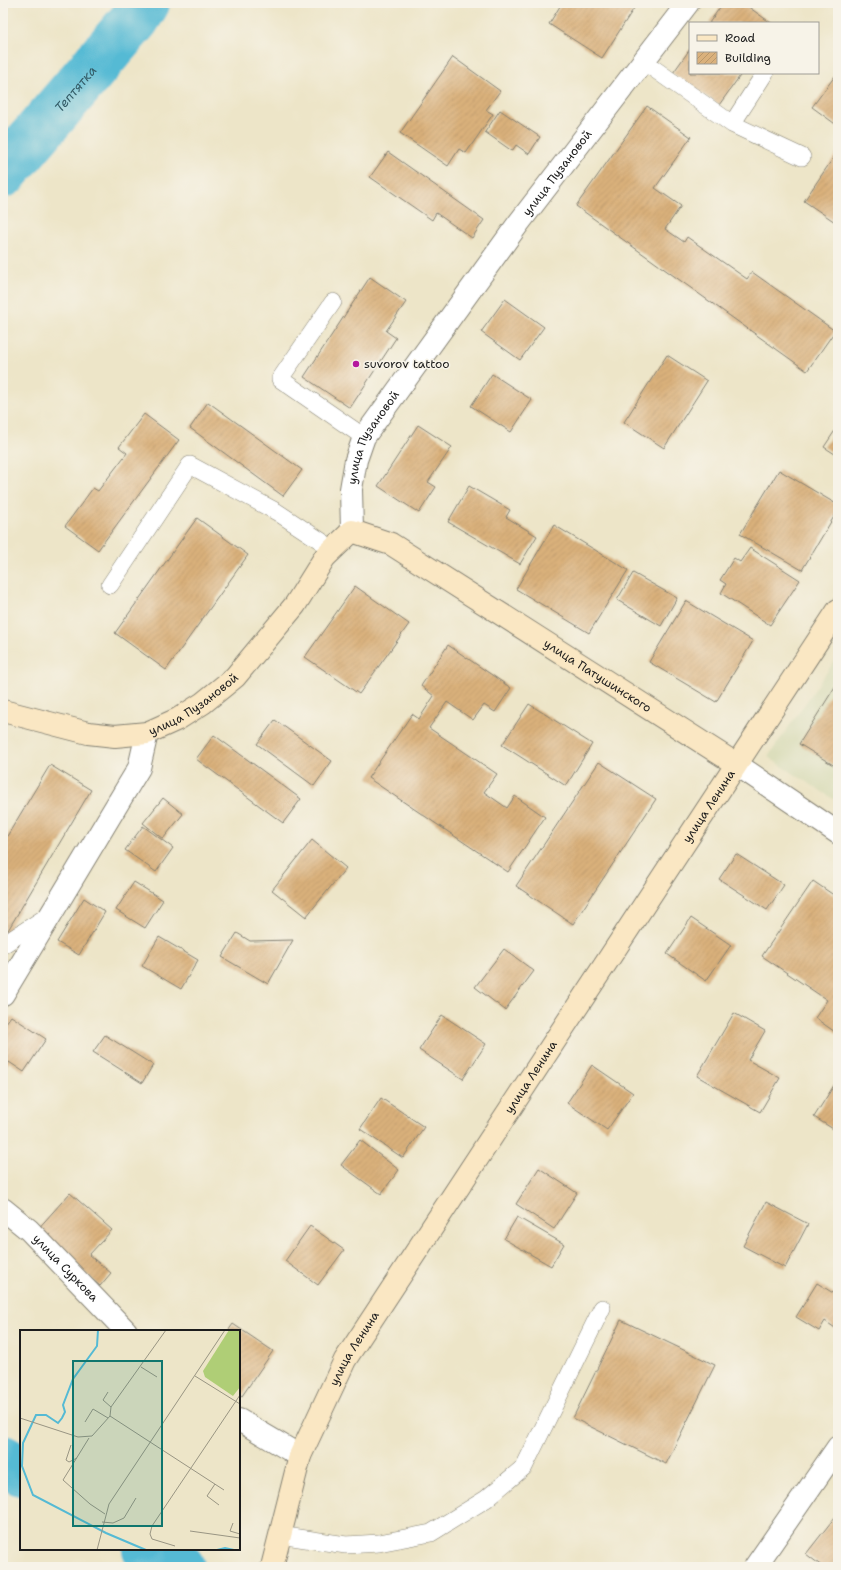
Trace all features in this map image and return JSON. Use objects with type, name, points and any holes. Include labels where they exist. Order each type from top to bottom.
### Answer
[{"type":"main road","name":"улица Пузановой","points":[[3,710],[88,733],[115,736],[147,733],[178,719],[202,703],[235,676],[295,605],[325,557],[352,531]]},
{"type":"main road","name":"улица Патушинского","points":[[352,531],[391,544],[736,764]]},
{"type":"main road","name":"улица Ленина","points":[[275,1553],[300,1456],[345,1360],[838,610]]},
{"type":"street","name":"улица Пузановой","points":[[352,531],[351,489],[356,460],[364,437],[518,224],[688,3]]},
{"type":"street","points":[[3,994],[139,768],[147,733]]},
{"type":"street","name":"улица Патушинского","points":[[736,764],[838,833]]},
{"type":"street","name":"улица Суркова","points":[[3,1209],[29,1230],[125,1330]]},
{"type":"street","points":[[240,1421],[300,1456]]},
{"type":"street","points":[[755,1567],[838,1447]]},
{"type":"lane","points":[[643,61],[732,124],[802,157]]},
{"type":"lane","points":[[732,124],[764,74]]},
{"type":"lane","points":[[333,302],[280,379],[364,437]]},
{"type":"lane","points":[[110,585],[190,465],[277,512],[333,549]]},
{"type":"lane","points":[[3,945],[52,913]]},
{"type":"lane","points":[[275,1553],[379,1543],[431,1533],[486,1499],[524,1467],[602,1308]]},
{"type":"shaded area","points":[[838,656],[838,802],[768,757]]},
{"type":"building","points":[[562,3],[633,3],[636,5],[602,58],[549,24]]},
{"type":"building","points":[[723,3],[743,3],[770,22],[710,22]]},
{"type":"building","points":[[689,50],[689,74],[741,74],[719,105],[673,73]]},
{"type":"building","points":[[453,57],[500,91],[486,110],[493,114],[466,153],[459,149],[448,166],[400,133]]},
{"type":"building","points":[[838,72],[838,126],[812,107]]},
{"type":"building","points":[[647,106],[691,137],[655,188],[681,206],[665,229],[684,242],[687,237],[747,279],[752,272],[835,331],[807,371],[576,206]]},
{"type":"building","points":[[500,110],[540,137],[529,154],[516,145],[512,151],[485,132]]},
{"type":"building","points":[[838,151],[838,224],[804,201]]},
{"type":"building","points":[[388,152],[484,220],[472,238],[436,213],[432,220],[370,177]]},
{"type":"building","points":[[370,277],[406,302],[386,331],[396,338],[350,408],[304,377]]},
{"type":"building","points":[[505,299],[544,327],[520,360],[481,332]]},
{"type":"building","points":[[667,355],[707,381],[664,448],[624,422]]},
{"type":"building","points":[[492,374],[532,400],[511,432],[471,406]]},
{"type":"building","points":[[208,402],[302,470],[283,496],[190,428]]},
{"type":"building","points":[[144,414],[179,440],[98,550],[65,526],[93,488],[98,491],[127,453],[119,447]]},
{"type":"building","points":[[418,425],[452,447],[428,482],[436,487],[419,513],[378,486]]},
{"type":"building","points":[[838,426],[838,456],[824,447]]},
{"type":"building","points":[[779,470],[838,505],[838,510],[802,570],[740,534]]},
{"type":"building","points":[[469,486],[510,510],[506,517],[537,536],[520,564],[448,522]]},
{"type":"building","points":[[197,518],[248,555],[166,670],[115,633]]},
{"type":"building","points":[[554,525],[628,570],[589,633],[516,589]]},
{"type":"building","points":[[750,548],[800,580],[770,625],[721,593],[726,584],[720,580],[734,558],[740,562]]},
{"type":"building","points":[[633,573],[677,598],[661,626],[617,600]]},
{"type":"building","points":[[355,586],[409,624],[359,694],[305,657]]},
{"type":"building","points":[[686,601],[753,641],[716,702],[649,662]]},
{"type":"building","points":[[448,645],[511,688],[495,712],[484,705],[473,720],[447,702],[429,728],[497,774],[484,792],[507,808],[515,796],[545,817],[508,872],[368,778],[412,714],[419,719],[434,696],[421,686]]},
{"type":"building","points":[[838,682],[838,768],[799,744]]},
{"type":"building","points":[[529,704],[592,744],[566,786],[502,745]]},
{"type":"building","points":[[275,720],[332,761],[314,786],[257,744]]},
{"type":"building","points":[[214,735],[301,799],[283,823],[196,759]]},
{"type":"building","points":[[599,762],[656,799],[573,924],[516,886]]},
{"type":"building","points":[[50,765],[91,790],[4,937],[3,843]]},
{"type":"building","points":[[163,798],[183,814],[163,839],[143,823]]},
{"type":"building","points":[[143,826],[173,848],[156,872],[125,850]]},
{"type":"building","points":[[312,840],[346,868],[306,917],[272,890]]},
{"type":"building","points":[[736,854],[784,885],[767,910],[719,879]]},
{"type":"building","points":[[813,881],[838,898],[838,1034],[815,1018],[827,1000],[762,956]]},
{"type":"building","points":[[134,882],[163,900],[145,928],[116,910]]},
{"type":"building","points":[[84,898],[105,912],[79,955],[57,942]]},
{"type":"building","points":[[691,918],[731,945],[706,981],[667,954]]},
{"type":"building","points":[[237,933],[250,941],[293,940],[268,984],[222,957]]},
{"type":"building","points":[[159,937],[198,960],[181,989],[142,966]]},
{"type":"building","points":[[504,949],[534,971],[505,1010],[475,987]]},
{"type":"building","points":[[734,1013],[765,1031],[748,1060],[780,1078],[760,1112],[697,1076]]},
{"type":"building","points":[[442,1015],[486,1044],[463,1079],[419,1050]]},
{"type":"building","points":[[11,1016],[46,1039],[24,1072],[9,1062],[6,1066],[3,1065],[3,1027]]},
{"type":"building","points":[[105,1035],[153,1065],[142,1083],[93,1052]]},
{"type":"building","points":[[592,1065],[633,1093],[607,1130],[567,1103]]},
{"type":"building","points":[[838,1079],[838,1132],[814,1117]]},
{"type":"building","points":[[381,1098],[424,1127],[403,1158],[360,1129]]},
{"type":"building","points":[[360,1140],[399,1170],[381,1194],[341,1165]]},
{"type":"building","points":[[539,1168],[577,1193],[554,1229],[516,1204]]},
{"type":"building","points":[[70,1193],[112,1230],[89,1255],[111,1273],[100,1286],[36,1231]]},
{"type":"building","points":[[766,1202],[808,1224],[785,1268],[743,1246]]},
{"type":"building","points":[[517,1217],[564,1244],[551,1266],[504,1239]]},
{"type":"building","points":[[310,1226],[344,1250],[318,1285],[285,1261]]},
{"type":"building","points":[[817,1283],[838,1296],[838,1330],[825,1321],[819,1331],[796,1317]]},
{"type":"building","points":[[621,1320],[715,1365],[666,1464],[573,1418]]},
{"type":"building","points":[[233,1324],[273,1351],[242,1396],[240,1395],[240,1330],[229,1330]]},
{"type":"building","points":[[835,1517],[838,1519],[838,1567],[823,1567],[806,1554]]},
{"type":"waterway","name":"Тептятка","points":[[3,173],[135,19],[145,3]]},
{"type":"waterway","name":"Тептятка","points":[[3,1460],[20,1470]]},
{"type":"waterway","name":"Тептятка","points":[[149,1550],[180,1567]]},
{"type":"place","name":"suvorov tattoo","points":[[356,364]]}]
